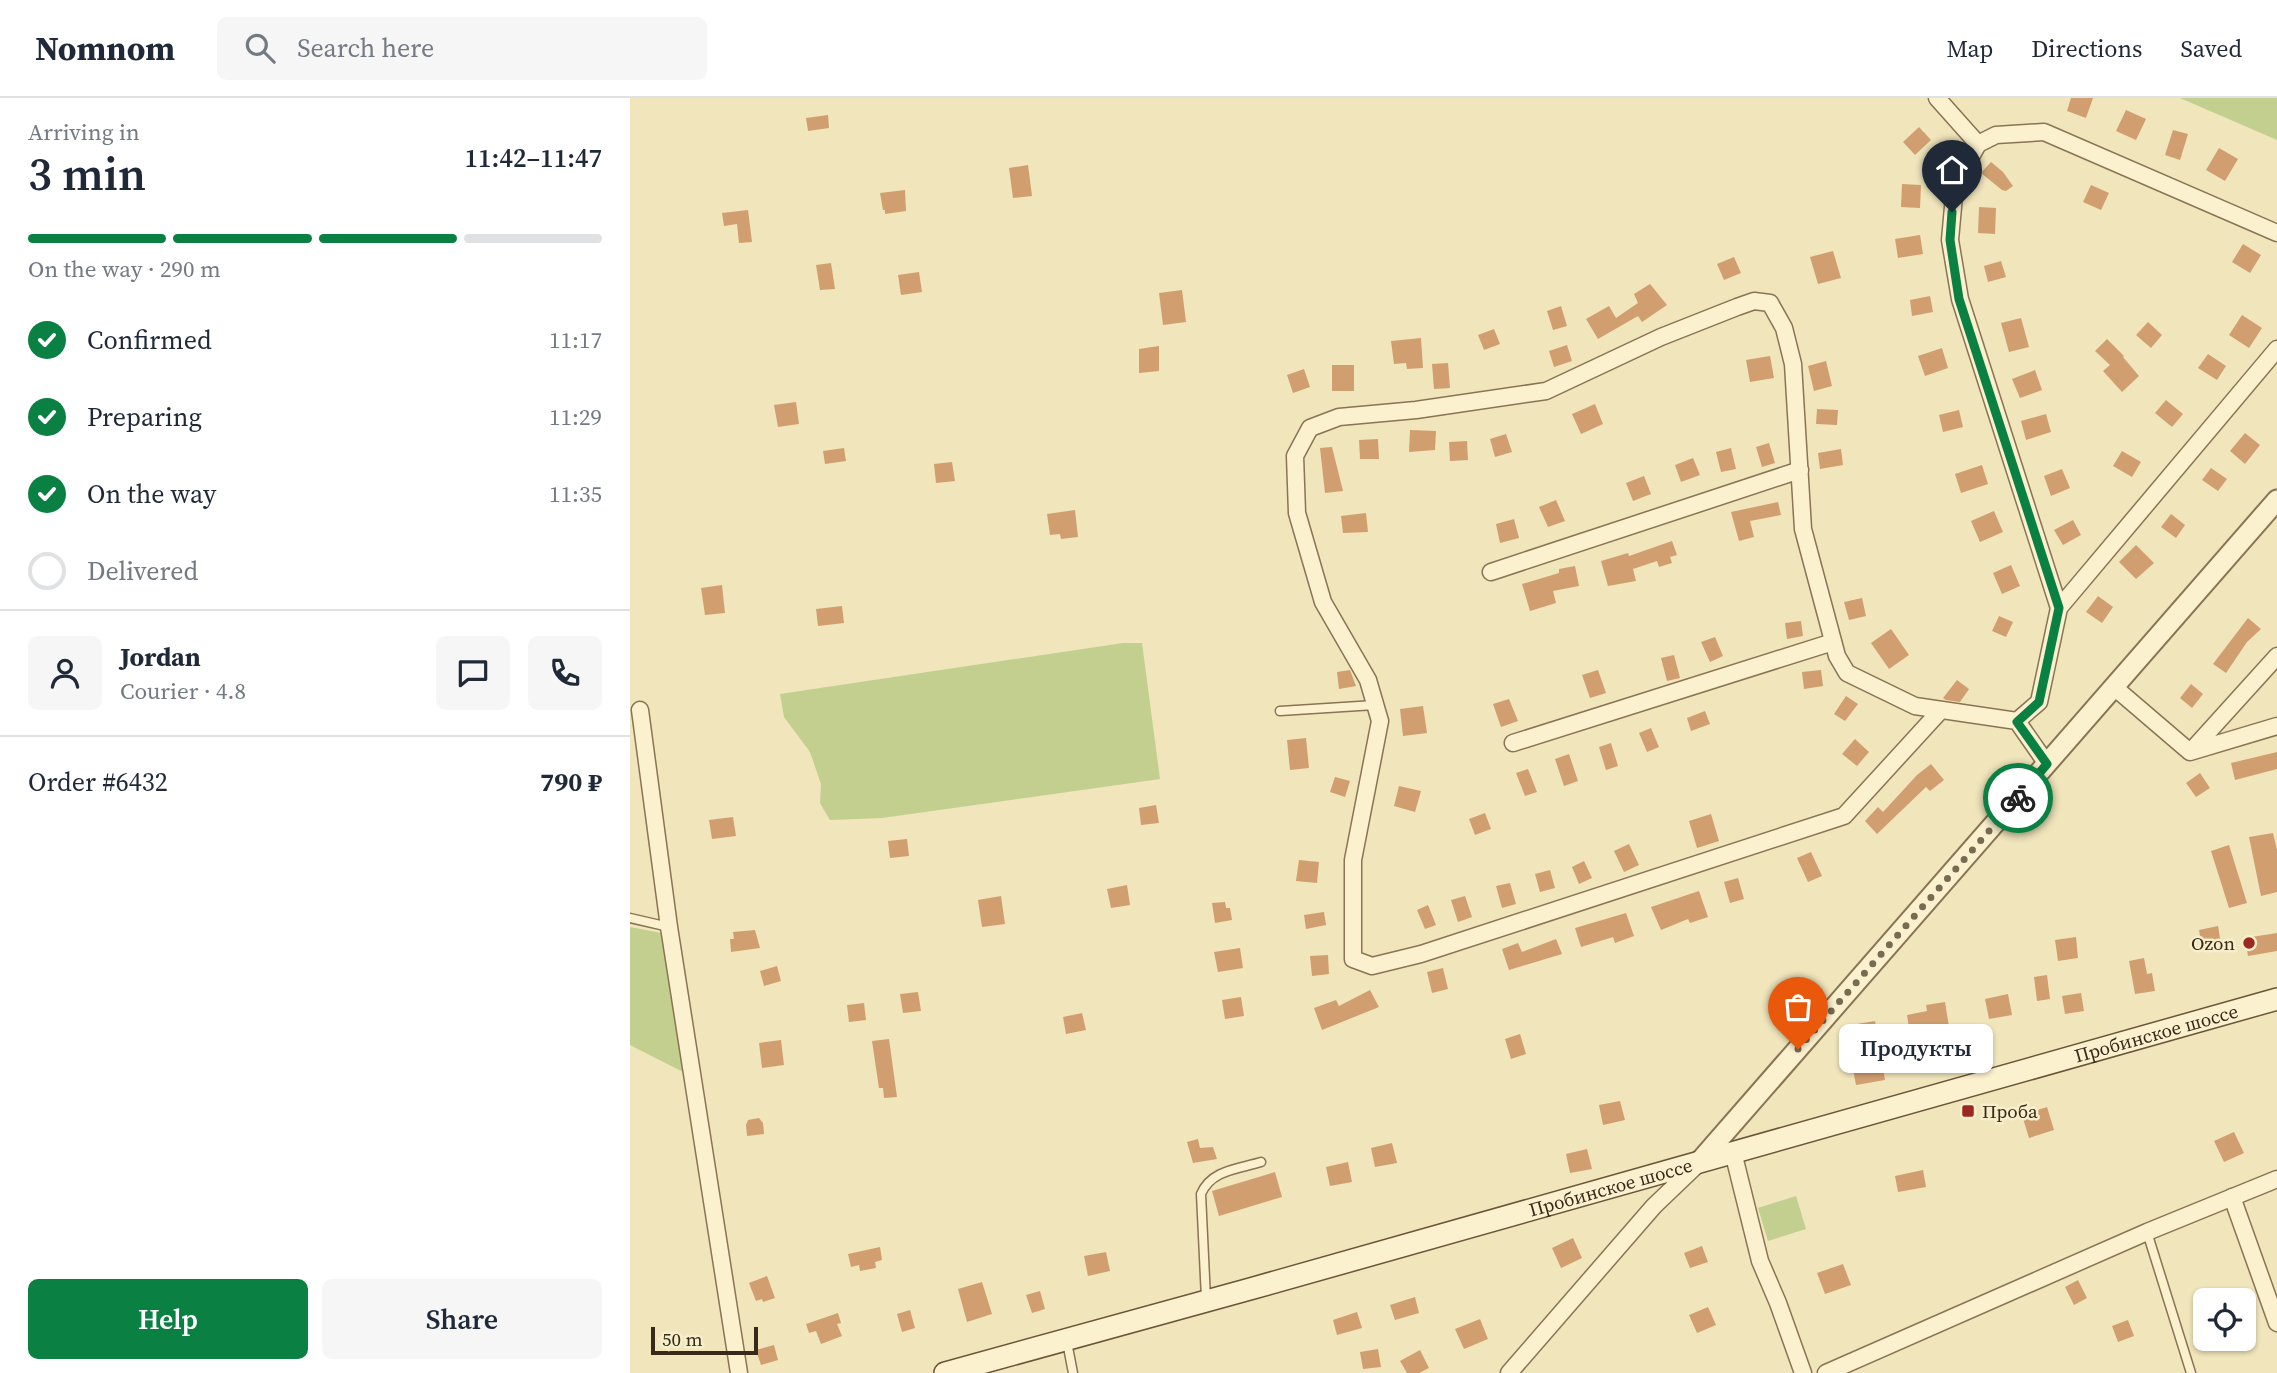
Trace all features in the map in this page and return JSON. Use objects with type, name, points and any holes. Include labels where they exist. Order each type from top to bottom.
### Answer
[{"type":"main road","name":"Пробинское шоссе","points":[[945,1373],[1206,1302],[2277,999]]},
{"type":"street","points":[[1937,98],[1978,144]]},
{"type":"street","points":[[2059,608],[1959,299],[1950,240],[1955,185],[1978,144],[1996,135],[2044,132],[2277,233]]},
{"type":"street","points":[[1941,710],[1844,816],[1435,950],[1372,966],[1353,958],[1353,860],[1380,721],[1368,680],[1323,602],[1297,513],[1295,456],[1310,428],[1339,417],[1416,410],[1546,391],[1661,337],[1754,301],[1770,303],[1784,328],[1793,364],[1803,529],[1837,656],[1847,673],[1915,706],[1941,710],[2017,722],[2047,764]]},
{"type":"street","points":[[2017,722],[2039,702],[2059,608],[2277,349]]},
{"type":"street","points":[[1491,572],[1800,470]]},
{"type":"street","points":[[1509,1373],[1654,1206],[1700,1161],[2277,500]]},
{"type":"street","points":[[1513,743],[1833,642]]},
{"type":"street","points":[[2190,752],[2277,656]]},
{"type":"street","points":[[2114,687],[2190,752]]},
{"type":"street","points":[[640,710],[669,927],[739,1373]]},
{"type":"street","points":[[2190,752],[2277,726]]},
{"type":"street","points":[[1733,1152],[1760,1261],[1803,1373]]},
{"type":"street","points":[[1826,1373],[2147,1232],[2277,1179]]},
{"type":"street","points":[[2232,1197],[2277,1323]]},
{"type":"lane","points":[[1280,711],[1375,705]]},
{"type":"lane","points":[[630,918],[669,927]]},
{"type":"lane","points":[[1206,1302],[1201,1194],[1205,1183],[1214,1176],[1261,1161]]},
{"type":"lane","points":[[2147,1232],[2191,1373]]},
{"type":"lane","points":[[1066,1339],[1073,1373]]},
{"type":"green space","points":[[2180,98],[2277,98],[2277,140]]},
{"type":"green space","points":[[1123,643],[1142,643],[1160,779],[882,818],[830,820],[820,803],[821,784],[810,752],[784,717],[780,694]]},
{"type":"green space","points":[[630,927],[666,934],[687,1074],[630,1045]]},
{"type":"green space","points":[[1796,1196],[1806,1229],[1768,1241],[1758,1208]]},
{"type":"building","points":[[2071,98],[2093,98],[2086,118],[2067,111]]},
{"type":"building","points":[[2126,110],[2146,119],[2136,140],[2116,131]]},
{"type":"building","points":[[828,115],[829,128],[808,131],[806,118]]},
{"type":"building","points":[[1919,127],[1931,140],[1915,155],[1903,142]]},
{"type":"building","points":[[2173,130],[2188,134],[2180,160],[2165,155]]},
{"type":"building","points":[[2219,148],[2238,159],[2225,181],[2206,170]]},
{"type":"building","points":[[1991,162],[2013,186],[2006,191],[1981,173]]},
{"type":"building","points":[[1028,165],[1032,196],[1013,198],[1009,168]]},
{"type":"building","points":[[1902,184],[1921,185],[1920,208],[1901,207]]},
{"type":"building","points":[[2091,185],[2109,193],[2101,210],[2083,202]]},
{"type":"building","points":[[905,190],[906,211],[885,214],[880,193]]},
{"type":"building","points":[[1979,207],[1996,208],[1995,234],[1978,233]]},
{"type":"building","points":[[748,210],[752,242],[739,243],[737,224],[724,226],[722,213]]},
{"type":"building","points":[[1920,235],[1923,254],[1898,258],[1895,239]]},
{"type":"building","points":[[2243,244],[2261,255],[2250,273],[2232,262]]},
{"type":"building","points":[[1833,251],[1841,278],[1818,284],[1810,257]]},
{"type":"building","points":[[1734,257],[1741,273],[1724,280],[1717,264]]},
{"type":"building","points":[[2001,261],[2006,277],[1988,282],[1984,266]]},
{"type":"building","points":[[831,263],[835,289],[820,290],[816,265]]},
{"type":"building","points":[[919,272],[922,292],[901,295],[898,275]]},
{"type":"building","points":[[1650,284],[1667,305],[1642,322],[1638,316],[1598,339],[1586,319],[1609,306],[1616,318],[1638,303],[1634,294]]},
{"type":"building","points":[[1182,290],[1186,322],[1163,325],[1159,293]]},
{"type":"building","points":[[1930,296],[1933,312],[1912,316],[1910,300]]},
{"type":"building","points":[[1561,306],[1567,326],[1553,330],[1547,311]]},
{"type":"building","points":[[2242,315],[2262,328],[2249,348],[2229,335]]},
{"type":"building","points":[[2021,318],[2029,347],[2009,352],[2001,323]]},
{"type":"building","points":[[2148,322],[2162,335],[2151,348],[2136,335]]},
{"type":"building","points":[[1494,329],[1500,344],[1484,350],[1478,335]]},
{"type":"building","points":[[1421,338],[1423,368],[1407,369],[1406,363],[1394,364],[1391,341]]},
{"type":"building","points":[[2107,339],[2139,376],[2122,392],[2103,371],[2110,365],[2095,351]]},
{"type":"building","points":[[1567,345],[1572,361],[1554,367],[1549,351]]},
{"type":"building","points":[[1159,346],[1159,371],[1139,373],[1139,349]]},
{"type":"building","points":[[1942,348],[1948,368],[1925,376],[1918,356]]},
{"type":"building","points":[[2208,354],[2226,366],[2217,380],[2198,368]]},
{"type":"building","points":[[1770,356],[1774,378],[1750,382],[1746,360]]},
{"type":"building","points":[[1826,361],[1832,386],[1814,391],[1808,366]]},
{"type":"building","points":[[1448,363],[1450,388],[1434,389],[1432,364]]},
{"type":"building","points":[[1332,365],[1354,365],[1354,391],[1332,391]]},
{"type":"building","points":[[1304,369],[1310,387],[1293,393],[1287,375]]},
{"type":"building","points":[[2035,370],[2042,390],[2020,398],[2012,379]]},
{"type":"building","points":[[2166,400],[2183,414],[2172,427],[2155,413]]},
{"type":"building","points":[[796,402],[799,424],[778,427],[774,405]]},
{"type":"building","points":[[1595,404],[1603,424],[1581,434],[1572,414]]},
{"type":"building","points":[[1817,409],[1838,410],[1837,425],[1816,424]]},
{"type":"building","points":[[1959,410],[1963,427],[1943,432],[1939,415]]},
{"type":"building","points":[[2046,414],[2051,432],[2026,440],[2021,421]]},
{"type":"building","points":[[1410,430],[1436,431],[1435,450],[1409,452]]},
{"type":"building","points":[[2245,433],[2260,445],[2245,464],[2230,451]]},
{"type":"building","points":[[1506,434],[1512,452],[1495,457],[1490,439]]},
{"type":"building","points":[[1378,439],[1379,459],[1360,459],[1359,440]]},
{"type":"building","points":[[1467,441],[1468,460],[1450,461],[1449,442]]},
{"type":"building","points":[[1769,443],[1775,463],[1762,467],[1756,447]]},
{"type":"building","points":[[1332,447],[1343,491],[1325,493],[1320,448]]},
{"type":"building","points":[[844,448],[846,461],[825,464],[823,451]]},
{"type":"building","points":[[1731,448],[1736,469],[1721,472],[1716,452]]},
{"type":"building","points":[[1841,449],[1843,465],[1820,469],[1818,453]]},
{"type":"building","points":[[2122,451],[2141,462],[2132,477],[2113,466]]},
{"type":"building","points":[[1693,458],[1700,475],[1681,482],[1675,465]]},
{"type":"building","points":[[952,462],[955,481],[936,483],[934,464]]},
{"type":"building","points":[[1982,465],[1988,484],[1961,493],[1955,474]]},
{"type":"building","points":[[2211,468],[2227,479],[2218,491],[2202,480]]},
{"type":"building","points":[[2062,469],[2070,488],[2051,496],[2044,476]]},
{"type":"building","points":[[1644,476],[1651,494],[1633,501],[1626,483]]},
{"type":"building","points":[[1556,500],[1565,521],[1548,527],[1539,507]]},
{"type":"building","points":[[1778,502],[1781,515],[1750,521],[1754,537],[1739,541],[1731,512]]},
{"type":"building","points":[[1075,510],[1078,537],[1061,539],[1060,534],[1050,535],[1047,514]]},
{"type":"building","points":[[1994,511],[2003,532],[1980,542],[1971,521]]},
{"type":"building","points":[[1366,513],[1368,532],[1343,533],[1341,516]]},
{"type":"building","points":[[2171,514],[2185,525],[2176,538],[2161,527]]},
{"type":"building","points":[[1514,519],[1519,538],[1500,543],[1496,524]]},
{"type":"building","points":[[2073,520],[2081,535],[2063,545],[2054,530]]},
{"type":"building","points":[[1672,541],[1677,555],[1670,557],[1672,563],[1659,567],[1657,561],[1633,569],[1636,581],[1608,586],[1601,561],[1628,553],[1629,556]]},
{"type":"building","points":[[2136,545],[2154,563],[2136,579],[2119,562]]},
{"type":"building","points":[[2011,565],[2020,586],[2002,594],[1993,573]]},
{"type":"building","points":[[1575,566],[1579,586],[1553,591],[1556,603],[1530,611],[1522,584],[1559,573],[1559,569]]},
{"type":"building","points":[[722,585],[725,613],[705,615],[701,588]]},
{"type":"building","points":[[2098,596],[2113,607],[2102,623],[2086,612]]},
{"type":"building","points":[[1862,598],[1866,616],[1849,620],[1844,602]]},
{"type":"building","points":[[842,606],[844,623],[818,626],[816,609]]},
{"type":"building","points":[[1999,616],[2013,622],[2006,637],[1992,631]]},
{"type":"building","points":[[2248,618],[2261,629],[2247,642],[2226,673],[2213,664]]},
{"type":"building","points":[[1801,621],[1803,636],[1787,639],[1785,623]]},
{"type":"building","points":[[1891,629],[1909,655],[1889,669],[1871,643]]},
{"type":"building","points":[[1715,637],[1723,656],[1710,662],[1701,642]]},
{"type":"building","points":[[1674,655],[1680,678],[1667,681],[1661,658]]},
{"type":"building","points":[[1350,670],[1356,686],[1339,689],[1337,672]]},
{"type":"building","points":[[1598,670],[1606,693],[1590,698],[1582,675]]},
{"type":"building","points":[[1821,670],[1823,686],[1804,689],[1802,672]]},
{"type":"building","points":[[1957,680],[1969,689],[1960,702],[1946,700],[1943,698]]},
{"type":"building","points":[[2191,684],[2203,694],[2192,708],[2180,698]]},
{"type":"building","points":[[1846,696],[1858,704],[1845,721],[1834,714]]},
{"type":"building","points":[[1509,699],[1518,721],[1501,727],[1493,704]]},
{"type":"building","points":[[1423,706],[1427,733],[1403,736],[1400,709]]},
{"type":"building","points":[[1705,711],[1710,724],[1691,731],[1687,718]]},
{"type":"building","points":[[1651,728],[1659,747],[1647,752],[1639,733]]},
{"type":"building","points":[[1306,738],[1309,768],[1290,770],[1287,740]]},
{"type":"building","points":[[1855,739],[1869,752],[1857,766],[1842,754]]},
{"type":"building","points":[[1611,743],[1618,766],[1606,770],[1599,747]]},
{"type":"building","points":[[2277,752],[2277,769],[2235,780],[2231,763]]},
{"type":"building","points":[[1569,754],[1578,781],[1564,786],[1555,759]]},
{"type":"building","points":[[1931,764],[1944,780],[1930,791],[1926,787],[1877,834],[1865,821],[1878,807],[1883,812],[1917,775]]},
{"type":"building","points":[[1528,769],[1537,792],[1525,796],[1516,773]]},
{"type":"building","points":[[2200,773],[2210,788],[2196,797],[2186,783]]},
{"type":"building","points":[[1335,777],[1350,781],[1345,797],[1330,792]]},
{"type":"building","points":[[1399,786],[1421,791],[1415,812],[1394,806]]},
{"type":"building","points":[[1156,805],[1159,823],[1141,825],[1139,808]]},
{"type":"building","points":[[1485,813],[1491,829],[1475,835],[1469,819]]},
{"type":"building","points":[[1711,814],[1719,841],[1697,848],[1689,821]]},
{"type":"building","points":[[733,817],[736,836],[712,839],[709,820]]},
{"type":"building","points":[[2273,833],[2277,850],[2277,892],[2261,896],[2249,837]]},
{"type":"building","points":[[907,839],[909,856],[890,858],[888,841]]},
{"type":"building","points":[[1629,844],[1639,865],[1624,872],[1614,851]]},
{"type":"building","points":[[2229,845],[2247,903],[2229,908],[2211,851]]},
{"type":"building","points":[[1811,852],[1822,876],[1808,882],[1797,858]]},
{"type":"building","points":[[1299,860],[1319,862],[1317,883],[1296,881]]},
{"type":"building","points":[[1584,861],[1592,878],[1579,884],[1572,867]]},
{"type":"building","points":[[1550,870],[1555,888],[1540,892],[1535,874]]},
{"type":"building","points":[[1738,878],[1744,899],[1730,903],[1724,882]]},
{"type":"building","points":[[1510,883],[1516,904],[1502,908],[1496,886]]},
{"type":"building","points":[[1127,885],[1130,905],[1111,908],[1107,889]]},
{"type":"building","points":[[1699,891],[1708,917],[1690,923],[1688,919],[1661,930],[1651,907]]},
{"type":"building","points":[[1001,896],[1005,924],[982,927],[978,900]]},
{"type":"building","points":[[1465,896],[1472,917],[1458,922],[1451,900]]},
{"type":"building","points":[[1225,902],[1226,908],[1230,908],[1232,920],[1215,923],[1212,903]]},
{"type":"building","points":[[1428,905],[1436,925],[1425,929],[1417,910]]},
{"type":"building","points":[[1324,912],[1326,925],[1306,929],[1304,915]]},
{"type":"building","points":[[1626,913],[1634,936],[1615,943],[1613,937],[1581,947],[1575,928]]},
{"type":"building","points":[[2218,926],[2221,944],[2202,947],[2199,930]]},
{"type":"building","points":[[755,930],[760,948],[731,952],[730,939],[734,939],[733,932]]},
{"type":"building","points":[[2277,933],[2277,951],[2248,956],[2245,938]]},
{"type":"building","points":[[2076,937],[2078,958],[2058,961],[2055,940]]},
{"type":"building","points":[[1556,939],[1562,954],[1509,970],[1502,949],[1518,943],[1522,952]]},
{"type":"building","points":[[1240,948],[1243,968],[1218,972],[1214,952]]},
{"type":"building","points":[[1328,955],[1329,974],[1312,976],[1310,956]]},
{"type":"building","points":[[2144,958],[2147,974],[2152,973],[2155,991],[2135,994],[2129,961]]},
{"type":"building","points":[[777,966],[781,981],[764,986],[760,971]]},
{"type":"building","points":[[1443,968],[1448,989],[1432,993],[1427,972]]},
{"type":"building","points":[[2047,975],[2050,999],[2037,1001],[2034,977]]},
{"type":"building","points":[[1370,990],[1379,1007],[1322,1030],[1314,1008],[1336,1000],[1339,1006]]},
{"type":"building","points":[[918,992],[921,1011],[903,1013],[900,994]]},
{"type":"building","points":[[2081,993],[2084,1011],[2065,1014],[2062,996]]},
{"type":"building","points":[[2008,994],[2012,1015],[1989,1019],[1985,999]]},
{"type":"building","points":[[1241,997],[1244,1016],[1225,1019],[1222,1000]]},
{"type":"building","points":[[1945,1002],[1950,1033],[1911,1040],[1907,1015],[1927,1011],[1926,1005]]},
{"type":"building","points":[[864,1003],[866,1020],[849,1022],[847,1005]]},
{"type":"building","points":[[1082,1013],[1086,1030],[1066,1034],[1063,1017]]},
{"type":"building","points":[[1875,1021],[1885,1080],[1856,1085],[1845,1026]]},
{"type":"building","points":[[1520,1034],[1526,1054],[1511,1059],[1505,1039]]},
{"type":"building","points":[[889,1039],[897,1097],[884,1098],[883,1088],[879,1088],[872,1041]]},
{"type":"building","points":[[781,1040],[784,1065],[762,1068],[759,1043]]},
{"type":"building","points":[[1620,1101],[1625,1120],[1603,1125],[1599,1105]]},
{"type":"building","points":[[2047,1107],[2054,1130],[2029,1138],[2022,1115]]},
{"type":"building","points":[[759,1118],[763,1123],[764,1134],[747,1136],[748,1120]]},
{"type":"building","points":[[2234,1132],[2244,1153],[2224,1162],[2214,1141]]},
{"type":"building","points":[[1198,1139],[1200,1148],[1213,1147],[1217,1159],[1193,1163],[1187,1142]]},
{"type":"building","points":[[1392,1143],[1397,1163],[1375,1167],[1371,1148]]},
{"type":"building","points":[[1587,1149],[1592,1169],[1570,1173],[1566,1154]]},
{"type":"building","points":[[1348,1162],[1352,1182],[1330,1186],[1326,1167]]},
{"type":"building","points":[[1923,1170],[1926,1187],[1898,1192],[1895,1176]]},
{"type":"building","points":[[1275,1172],[1282,1197],[1219,1216],[1212,1191]]},
{"type":"building","points":[[1573,1238],[1582,1258],[1561,1268],[1552,1248]]},
{"type":"building","points":[[1702,1246],[1708,1262],[1690,1268],[1684,1253]]},
{"type":"building","points":[[880,1247],[882,1260],[875,1262],[876,1268],[860,1271],[859,1265],[851,1267],[848,1254]]},
{"type":"building","points":[[1106,1252],[1110,1271],[1088,1276],[1084,1256]]},
{"type":"building","points":[[1843,1264],[1851,1285],[1825,1294],[1817,1273]]},
{"type":"building","points":[[767,1276],[775,1298],[756,1301],[749,1283]]},
{"type":"building","points":[[2078,1280],[2087,1298],[2074,1305],[2065,1287]]},
{"type":"building","points":[[982,1282],[992,1314],[967,1322],[958,1289]]},
{"type":"building","points":[[1040,1291],[1045,1309],[1032,1313],[1026,1295]]},
{"type":"building","points":[[1415,1297],[1419,1313],[1395,1320],[1390,1305]]},
{"type":"building","points":[[1708,1307],[1716,1325],[1697,1333],[1689,1315]]},
{"type":"building","points":[[910,1310],[915,1328],[902,1332],[897,1314]]},
{"type":"building","points":[[1357,1312],[1362,1328],[1337,1335],[1333,1320]]},
{"type":"building","points":[[838,1313],[841,1323],[837,1324],[842,1336],[821,1344],[816,1331],[809,1333],[806,1324]]},
{"type":"building","points":[[1480,1319],[1488,1339],[1464,1349],[1455,1329]]},
{"type":"building","points":[[2128,1320],[2134,1336],[2118,1342],[2112,1326]]},
{"type":"building","points":[[774,1345],[778,1360],[761,1365],[756,1350]]},
{"type":"building","points":[[1378,1349],[1381,1367],[1363,1369],[1360,1352]]},
{"type":"building","points":[[1420,1350],[1429,1368],[1419,1373],[1407,1373],[1400,1361]]},
{"type":"way so far","points":[[1798,1049],[2018,798]]},
{"type":"place","name":"Ozon","points":[[2249,943]]},
{"type":"place","name":"Продукты","points":[[1798,1049]]},
{"type":"place","name":"Проба","points":[[1968,1111]]},
{"type":"route","points":[[1952,212],[1950,240],[1959,299],[2059,608],[2039,702],[2017,722],[2047,764],[2018,798]]}]
